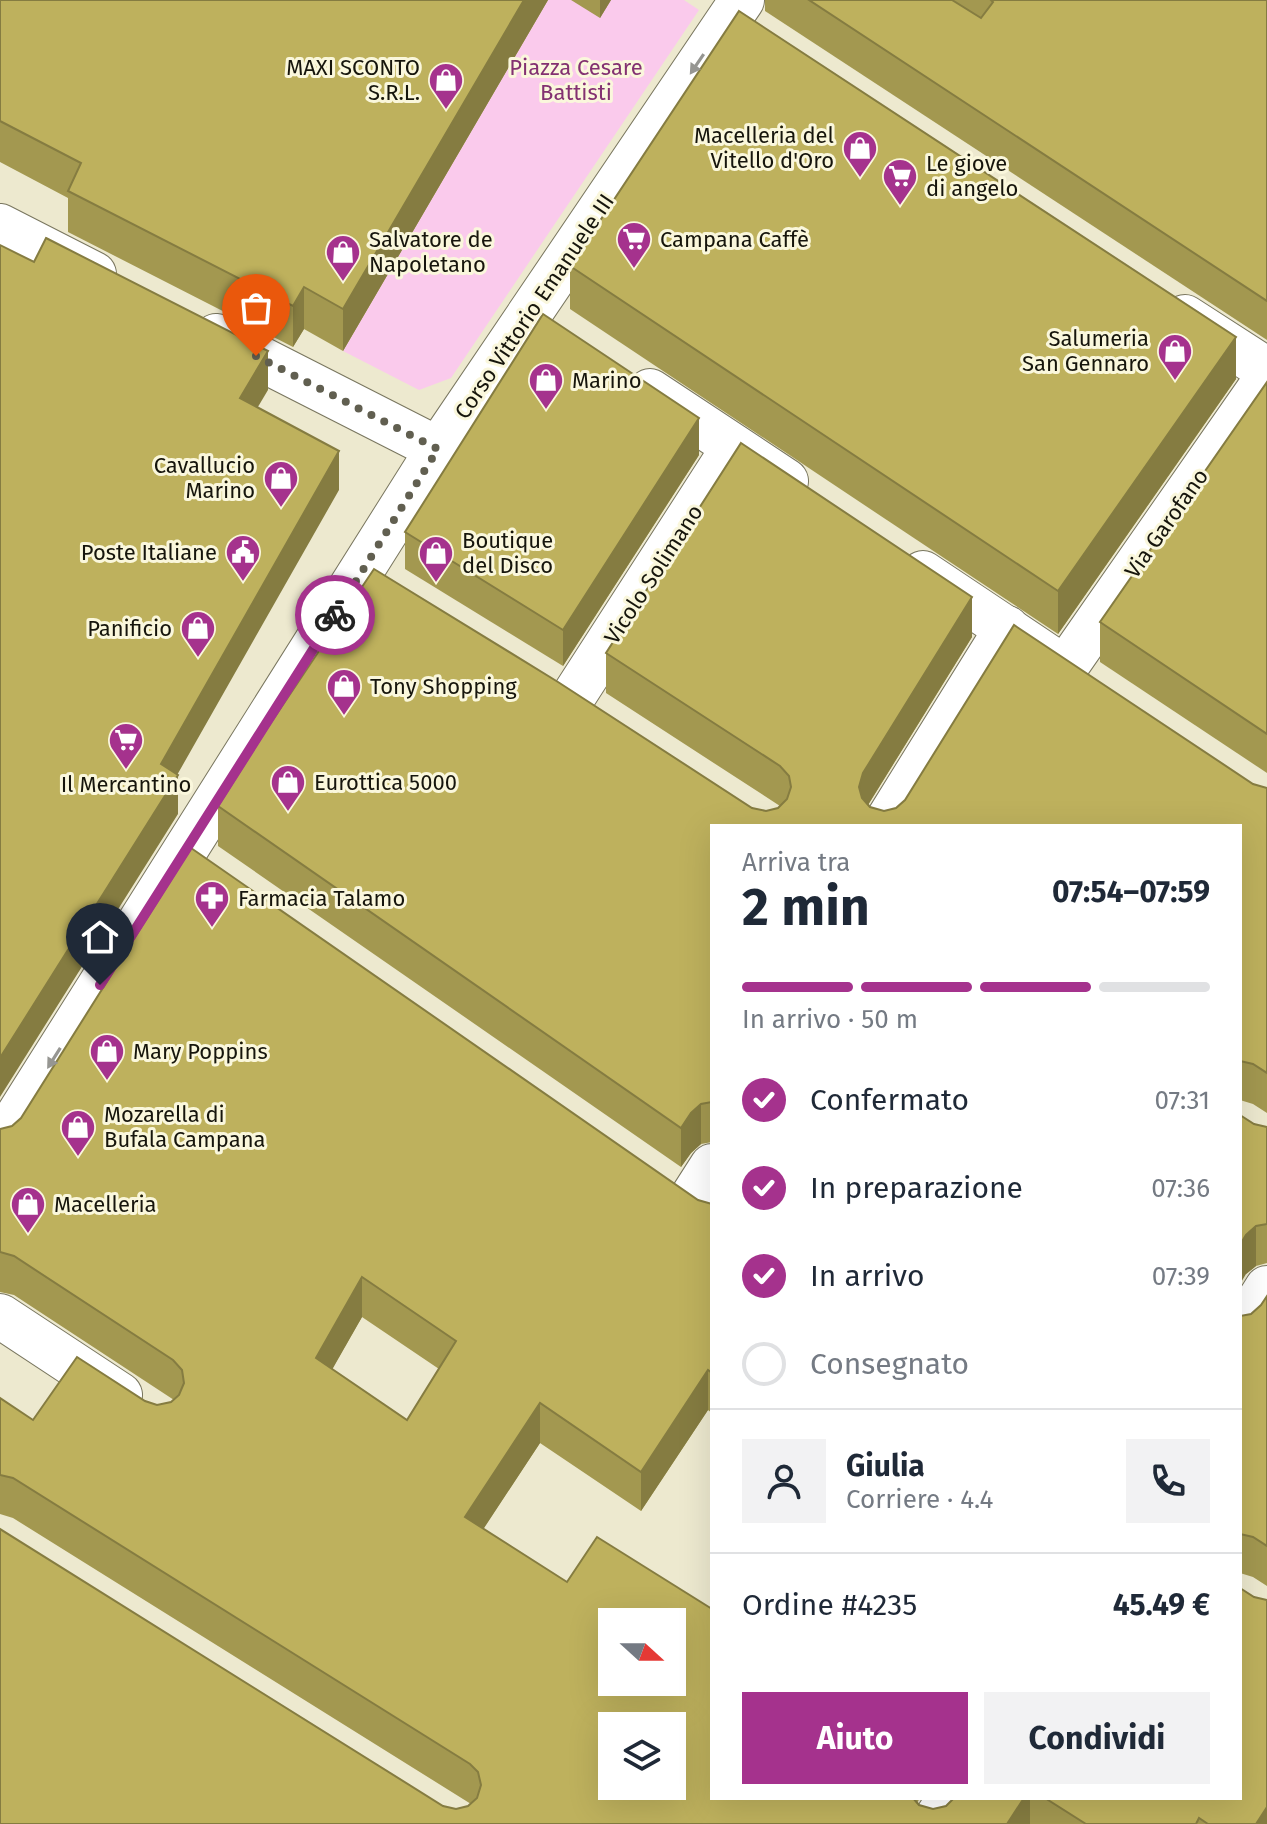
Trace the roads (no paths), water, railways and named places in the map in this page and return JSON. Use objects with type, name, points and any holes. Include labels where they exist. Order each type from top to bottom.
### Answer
[{"type":"street","points":[[736,8],[768,43]]},
{"type":"street","name":"Corso Vittorio Emanuele III","points":[[0,1144],[200,863],[380,583],[438,449],[548,323],[736,8]]},
{"type":"street","points":[[0,226],[128,291]]},
{"type":"street","points":[[1149,293],[1267,370]]},
{"type":"street","points":[[185,320],[438,449]]},
{"type":"street","points":[[617,369],[812,499]]},
{"type":"street","name":"Via Garofano","points":[[1065,668],[1267,378]]},
{"type":"street","name":"Vicolo Solimano","points":[[571,700],[734,447]]},
{"type":"street","points":[[890,550],[1103,693]]},
{"type":"street","points":[[885,824],[1007,628]]},
{"type":"street","points":[[531,676],[610,725]]},
{"type":"street","points":[[688,1202],[710,1169]]},
{"type":"street","points":[[1242,1328],[1267,1288]]},
{"type":"street","points":[[0,1316],[159,1420]]},
{"type":"street","points":[[933,1824],[948,1800]]},
{"type":"place","name":"MAXI SCONTO S.R.L.","points":[[446,111]]},
{"type":"place","name":"Macelleria del Vitello d'Oro","points":[[860,179]]},
{"type":"place","name":"Le giove di angelo","points":[[900,207]]},
{"type":"place","name":"Campana Caffè","points":[[634,270]]},
{"type":"place","name":"Salvatore de Napoletano","points":[[343,283]]},
{"type":"place","name":"Salumeria San Gennaro","points":[[1175,382]]},
{"type":"place","name":"Marino","points":[[546,411]]},
{"type":"place","name":"Cavallucio Marino","points":[[281,509]]},
{"type":"place","name":"Poste Italiane","points":[[243,583]]},
{"type":"place","name":"Boutique del Disco","points":[[436,584]]},
{"type":"place","name":"Panificio","points":[[198,659]]},
{"type":"place","name":"Tony Shopping","points":[[344,717]]},
{"type":"place","name":"Il Mercantino","points":[[126,771]]},
{"type":"place","name":"Eurottica 5000","points":[[288,813]]},
{"type":"place","name":"Farmacia Talamo","points":[[212,929]]},
{"type":"place","name":"Mary Poppins","points":[[107,1082]]},
{"type":"place","name":"Mozarella di Bufala Campana","points":[[78,1158]]},
{"type":"place","name":"Macelleria","points":[[28,1235]]},
{"type":"park label","name":"Piazza Cesare Battisti","points":[[576,80]]}]
